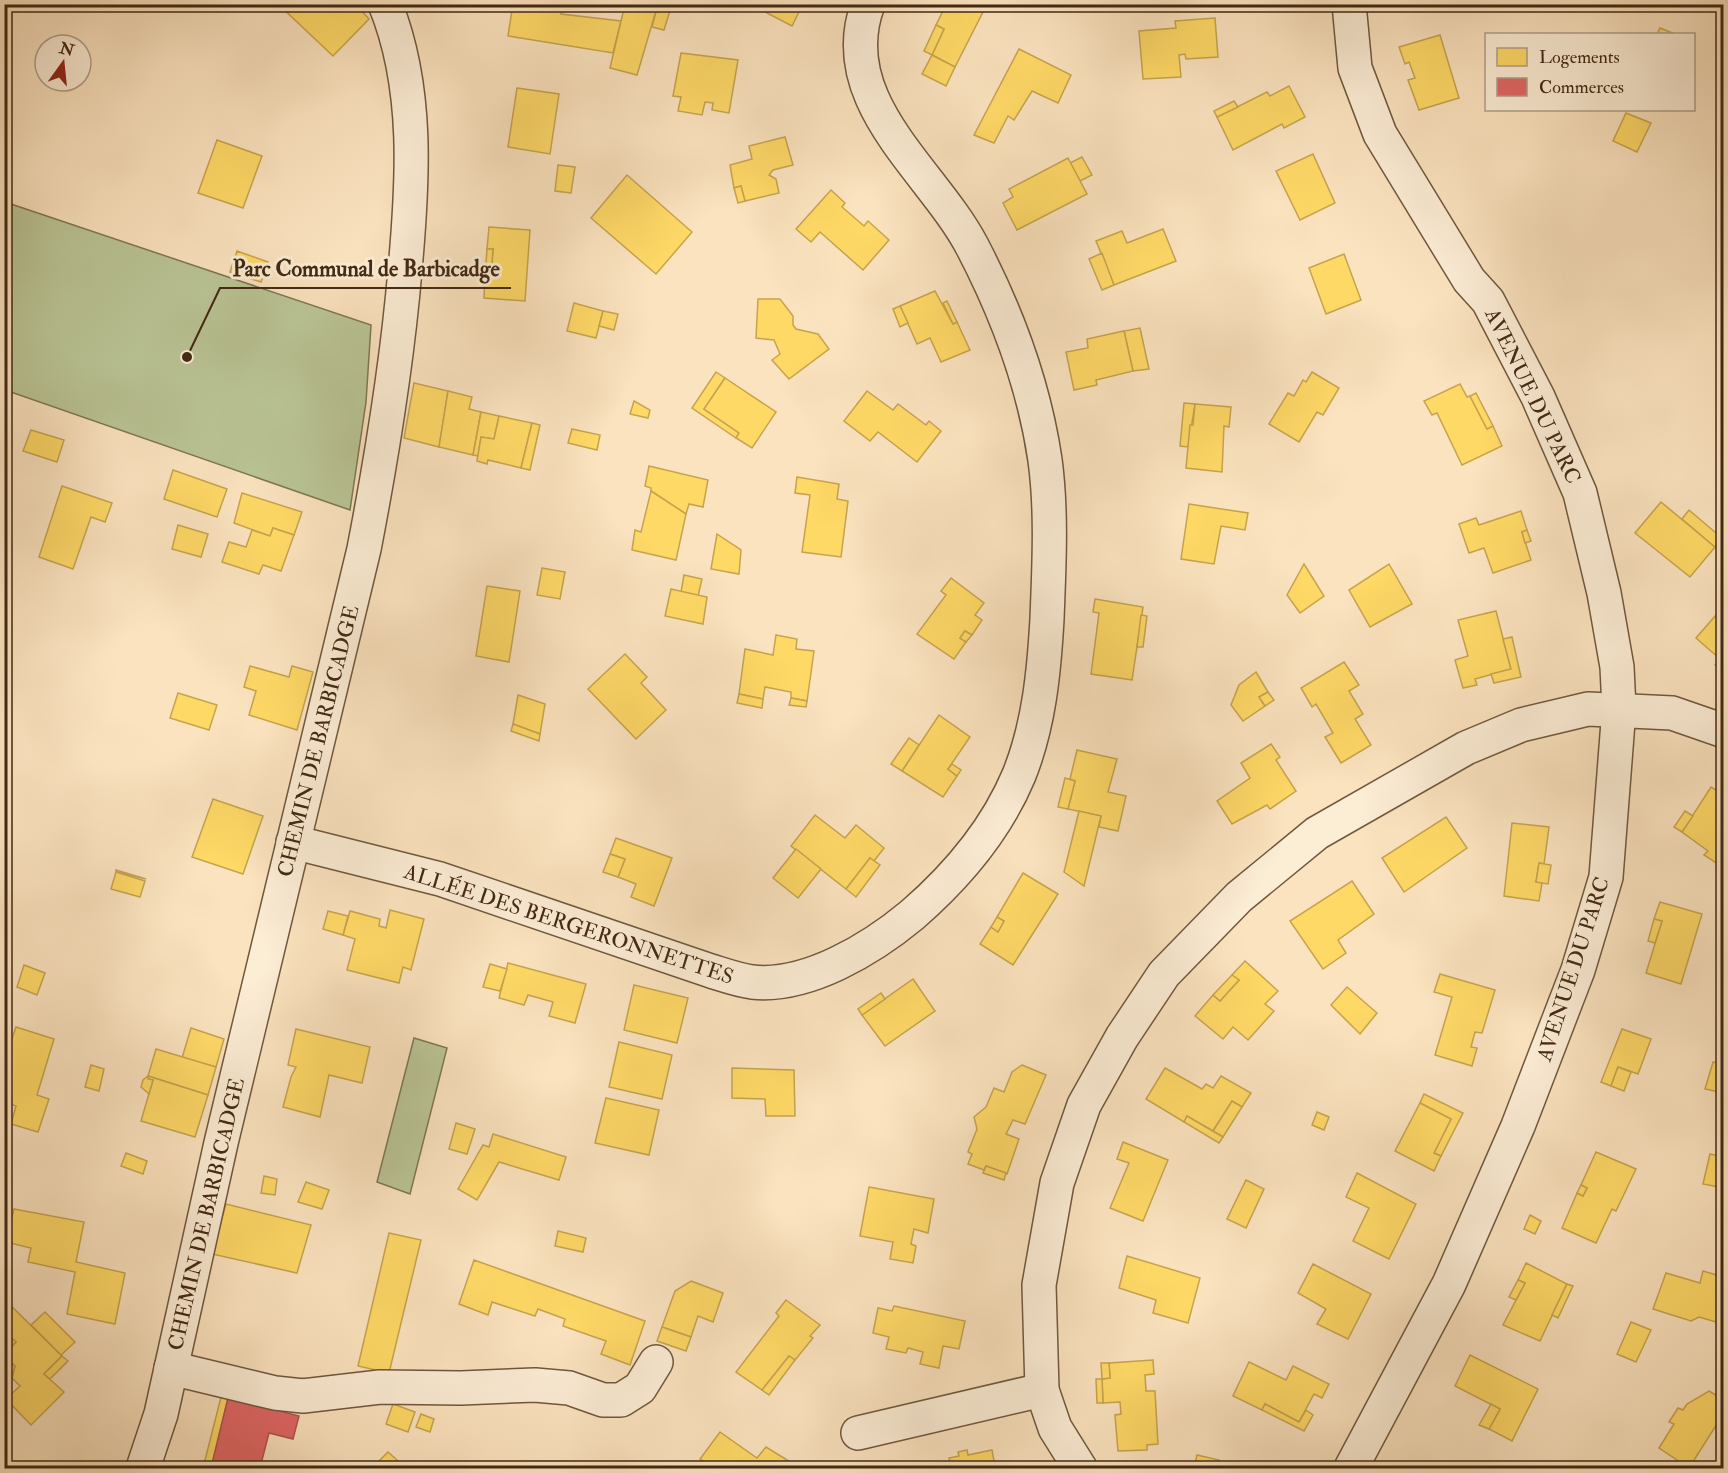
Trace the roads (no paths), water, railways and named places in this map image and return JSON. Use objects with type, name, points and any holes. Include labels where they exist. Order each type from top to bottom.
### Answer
[{"type":"street","name":"CHEMIN DE BARBICADGE","points":[[143,1468],[161,1414],[225,1125],[364,549],[382,456],[400,322],[412,177],[410,129],[403,70],[397,38],[385,4]]},
{"type":"street","name":"ALLÉE DES BERGERONNETTES","points":[[293,842],[440,879],[738,980],[771,982],[835,964],[877,941],[941,888],[982,842],[1018,777],[1037,715],[1044,663],[1050,565],[1045,460],[1028,383],[1001,307],[971,243],[888,127],[864,81],[860,51],[861,32],[868,4]]},
{"type":"street","name":"AVENUE DU PARC","points":[[1348,4],[1355,68],[1380,134],[1469,280],[1488,301],[1533,387],[1580,493],[1604,593],[1617,668],[1619,709],[1606,877],[1578,970],[1518,1126],[1449,1284],[1351,1468]]},
{"type":"street","points":[[1080,1468],[1055,1428],[1042,1390],[1039,1285],[1058,1183],[1084,1105],[1122,1037],[1164,974],[1239,897],[1317,832],[1466,748],[1521,725],[1588,710],[1619,709],[1672,713],[1724,731]]},
{"type":"street","points":[[171,1368],[275,1393],[303,1396],[380,1387],[461,1388],[535,1385],[569,1388],[603,1400],[621,1400],[640,1388],[656,1362]]},
{"type":"street","points":[[858,1433],[1042,1390]]},
{"type":"place","name":"Parc Communal de Barbicadge","points":[[187,357]]}]
